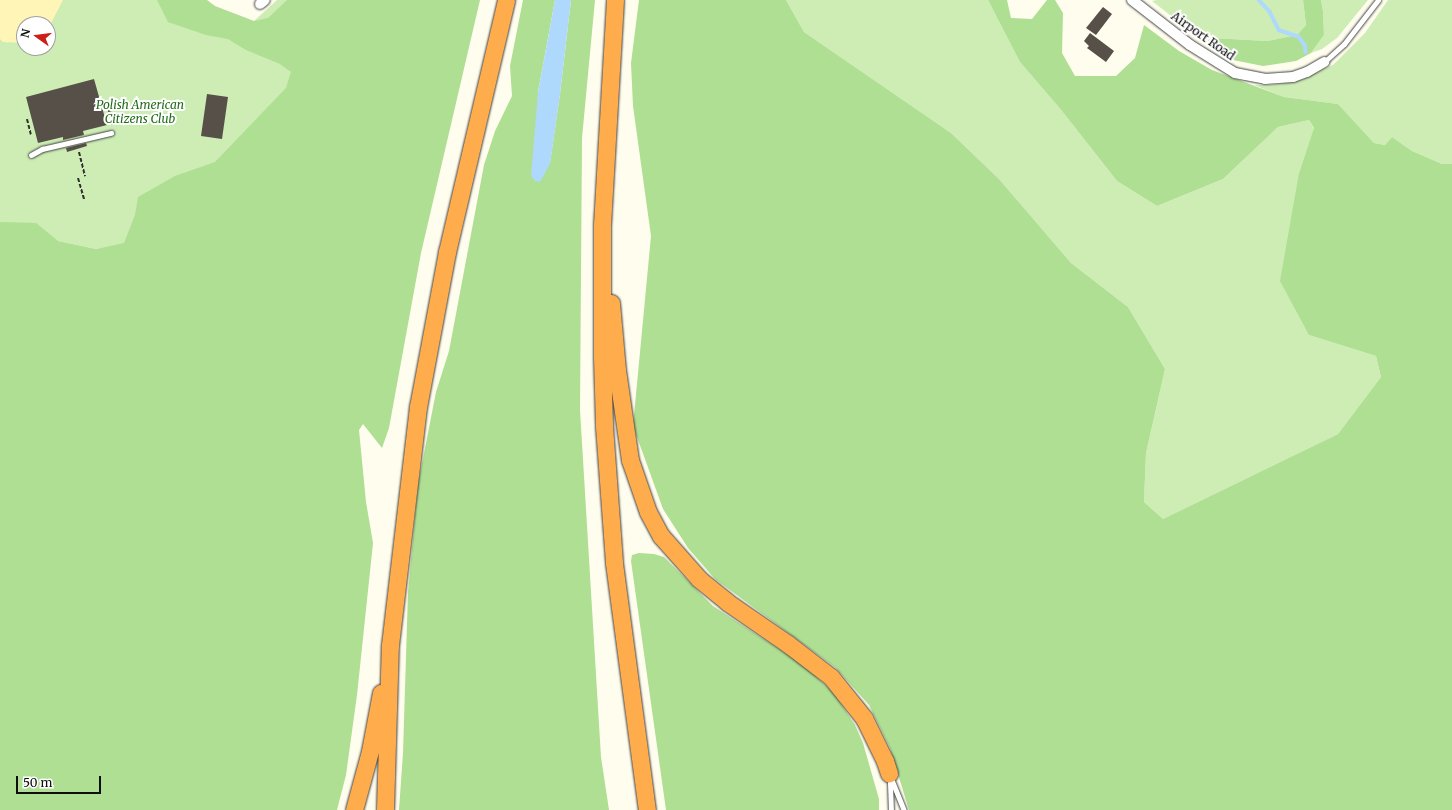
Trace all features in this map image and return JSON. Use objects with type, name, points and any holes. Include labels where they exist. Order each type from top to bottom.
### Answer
[{"type":"highway","points":[[354,810],[370,751],[390,646],[418,407],[434,315],[472,141],[506,0]]},
{"type":"highway","points":[[616,0],[603,212],[602,357],[608,496],[630,691],[647,810]]},
{"type":"highway","points":[[603,212],[624,421],[630,460],[648,512],[661,536],[699,579],[727,602],[788,644],[831,677],[864,718],[885,761],[889,773]]},
{"type":"highway","points":[[385,810],[390,646]]},
{"type":"street","name":"Airport Road","points":[[1132,0],[1190,45],[1235,73],[1255,78],[1284,78],[1307,72],[1324,62]]},
{"type":"lane","name":"Airport Road","points":[[1324,62],[1344,44],[1378,0]]},
{"type":"lane","points":[[31,155],[42,149],[111,133]]},
{"type":"lane","points":[[889,773],[892,791],[891,810]]},
{"type":"lane","points":[[889,773],[904,810]]},
{"type":"path","points":[[108,111],[123,107]]},
{"type":"path","points":[[109,117],[125,113]]},
{"type":"path","points":[[27,118],[31,135]]},
{"type":"path","points":[[111,124],[126,120]]},
{"type":"path","points":[[79,152],[85,176]]},
{"type":"path","points":[[78,178],[84,198]]},
{"type":"green space","name":"Polish American Citizens Club","points":[[0,0],[203,0],[211,24],[254,21],[277,0],[361,0],[134,297],[117,245],[96,249],[58,241],[0,244]]},
{"type":"green space","points":[[157,0],[207,0],[215,6],[254,21],[268,18],[287,0],[480,0],[421,253],[389,428],[382,448],[363,424],[359,430],[366,502],[373,543],[357,695],[346,775],[337,810],[0,810],[0,222],[36,223],[58,241],[96,249],[124,243],[135,215],[138,197],[175,176],[215,162],[286,88],[291,72],[280,64],[246,50],[228,39],[206,35],[168,22]]},
{"type":"green space","points":[[523,0],[555,0],[538,92],[550,163],[571,0],[595,0],[582,138],[580,410],[601,757],[609,810],[399,810],[403,753],[408,592],[418,484],[436,392],[449,351],[484,165],[495,131],[512,96],[510,66]]},
{"type":"green space","points":[[639,0],[786,0],[804,32],[951,133],[999,179],[1071,263],[1128,307],[1165,369],[1146,453],[1144,502],[1163,519],[1338,434],[1381,377],[1376,356],[1309,335],[1280,281],[1299,173],[1314,128],[1309,120],[1278,127],[1223,179],[1157,206],[1117,181],[1062,111],[1020,62],[988,0],[1007,0],[1011,18],[1032,19],[1047,0],[1055,0],[1063,13],[1062,53],[1075,76],[1116,76],[1135,58],[1144,25],[1179,51],[1212,70],[1284,97],[1338,104],[1374,143],[1385,145],[1392,137],[1412,151],[1442,164],[1452,164],[1452,810],[909,810],[890,748],[869,705],[836,668],[715,579],[688,548],[663,509],[633,426],[651,236],[633,106],[631,63]]},
{"type":"green space","points":[[786,0],[988,0],[1020,62],[1062,111],[1117,181],[1157,206],[1223,179],[1278,127],[1309,120],[1314,129],[1299,173],[1309,335],[1376,356],[1381,377],[1338,434],[1163,519],[1144,502],[1146,453],[1165,369],[1128,307],[1071,263],[999,179],[951,133],[804,32]]},
{"type":"green space","points":[[1303,0],[1306,25],[1297,35],[1267,41],[1212,38],[1211,47],[1152,1]]},
{"type":"green space","points":[[1303,0],[1321,0],[1324,35],[1311,53],[1296,61],[1263,66],[1228,59],[1211,47],[1212,38],[1267,41],[1297,35],[1306,25]]},
{"type":"green space","points":[[1321,0],[1368,0],[1337,38],[1322,49],[1311,53],[1324,35]]},
{"type":"green space","points":[[1388,0],[1452,0],[1452,164],[1442,164],[1412,151],[1392,137],[1385,145],[1374,143],[1338,104],[1284,97],[1254,85],[1272,85],[1297,81],[1333,65],[1365,33]]},
{"type":"green space","points":[[639,553],[654,554],[664,557],[713,606],[803,665],[833,692],[855,725],[863,743],[879,799],[879,810],[666,810],[631,561],[632,555]]},
{"type":"sand","points":[[0,0],[63,0],[55,16],[16,16],[16,43],[3,42],[0,39]]},
{"type":"water","points":[[555,0],[571,0],[550,164],[540,182],[535,181],[531,176],[538,92]]},
{"type":"building","points":[[1103,7],[1112,14],[1096,35],[1086,28]]},
{"type":"building","points":[[1090,33],[1114,51],[1106,62],[1087,48],[1089,46],[1084,41]]},
{"type":"building","name":"Polish American Citizens Club","points":[[94,79],[107,125],[83,131],[84,135],[63,140],[63,137],[38,143],[26,97]]},
{"type":"building","points":[[207,94],[228,97],[222,139],[201,136]]},
{"type":"building","points":[[86,143],[87,146],[67,152],[66,148]]},
{"type":"waterway","points":[[1259,0],[1270,12],[1279,30],[1299,37],[1305,45],[1306,52]]}]
